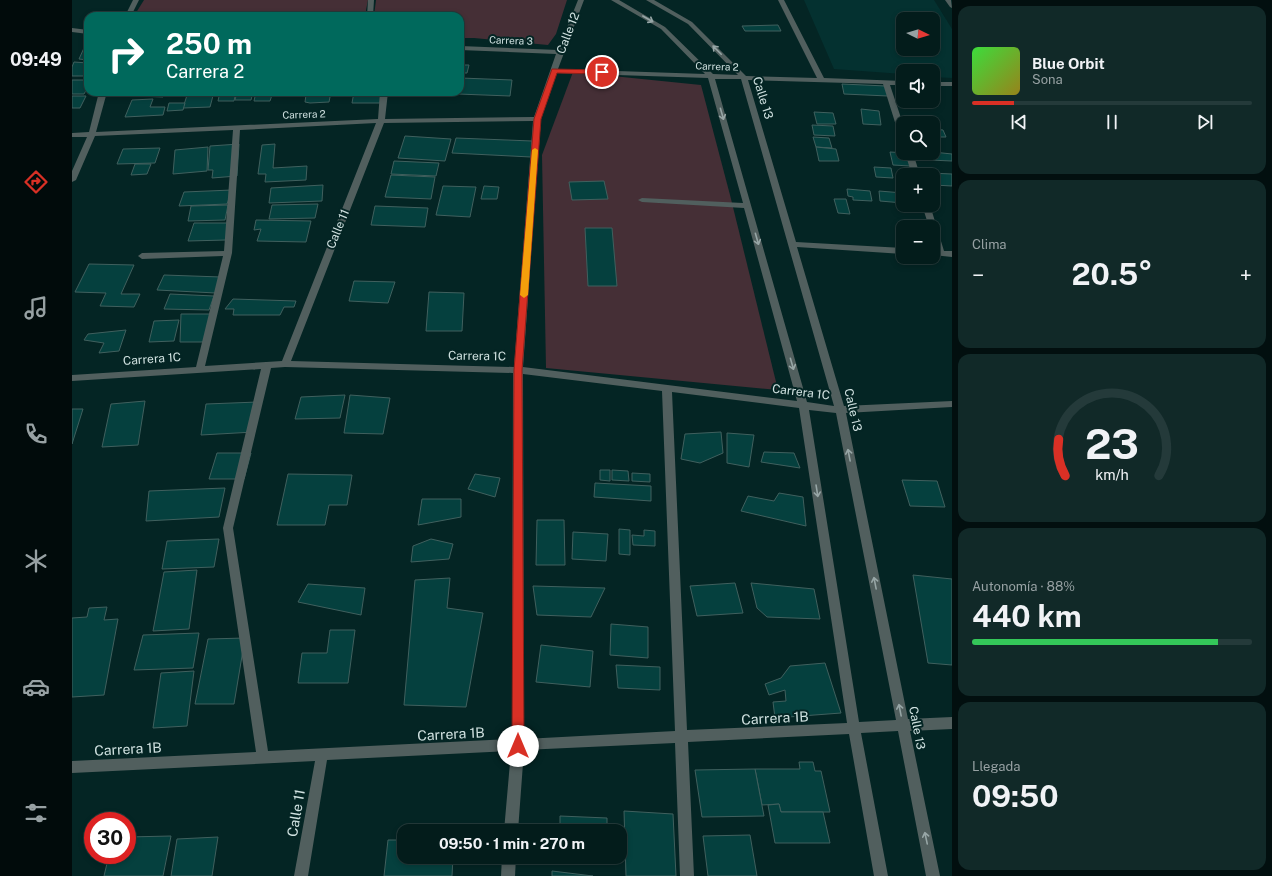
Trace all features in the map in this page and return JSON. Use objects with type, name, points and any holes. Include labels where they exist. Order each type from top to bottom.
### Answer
[{"type":"street","points":[[130,12],[136,0]]},
{"type":"street","points":[[370,12],[371,0]]},
{"type":"street","name":"Calle 12","points":[[512,824],[518,746],[518,370],[538,119],[560,52],[581,0]]},
{"type":"street","points":[[614,0],[663,28],[711,76],[803,405],[854,729],[881,876]]},
{"type":"street","name":"Calle 13","points":[[649,0],[690,23],[744,77],[840,410],[934,876]]},
{"type":"street","points":[[781,0],[821,80]]},
{"type":"street","points":[[948,0],[952,6]]},
{"type":"street","points":[[72,30],[84,32]]},
{"type":"street","name":"Carrera 3","points":[[464,48],[560,52]]},
{"type":"street","name":"Carrera 2","points":[[555,71],[896,83]]},
{"type":"street","points":[[886,82],[897,116]]},
{"type":"street","points":[[940,84],[952,84]]},
{"type":"street","points":[[72,180],[92,134],[102,96]]},
{"type":"street","name":"Calle 11","points":[[285,364],[381,121],[384,96]]},
{"type":"street","name":"Carrera 2","points":[[72,135],[381,121],[538,119]]},
{"type":"street","points":[[200,369],[228,253],[237,127]]},
{"type":"street","points":[[642,200],[747,206]]},
{"type":"street","points":[[792,244],[896,251]]},
{"type":"street","points":[[142,256],[228,253]]},
{"type":"street","points":[[940,253],[952,254]]},
{"type":"street","name":"Carrera 1C","points":[[72,378],[285,364],[518,370],[840,410],[952,404]]},
{"type":"street","points":[[263,758],[228,528],[267,365]]},
{"type":"street","points":[[667,388],[687,876]]},
{"type":"street","name":"Carrera 1B","points":[[73,770],[263,758],[952,723]]},
{"type":"street","name":"Calle 11","points":[[301,876],[322,755]]},
{"type":"street","points":[[508,876],[509,864]]},
{"type":"shaded area","points":[[144,0],[368,0],[366,12],[136,12]]},
{"type":"shaded area","points":[[376,0],[567,0],[556,34],[548,45],[464,38],[464,12],[374,12]]},
{"type":"shaded area","points":[[804,0],[934,0],[952,29],[952,78],[940,77],[940,64],[896,64],[896,73],[834,69]]},
{"type":"shaded area","points":[[573,72],[701,85],[778,390],[546,368],[542,155]]},
{"type":"building","points":[[778,25],[781,31],[745,31],[742,26]]},
{"type":"building","points":[[84,48],[84,60],[79,59]]},
{"type":"building","points":[[74,62],[84,63],[84,76],[72,76],[72,67]]},
{"type":"building","points":[[464,65],[469,65],[467,73],[464,73]]},
{"type":"building","points":[[464,78],[512,80],[510,96],[464,94]]},
{"type":"building","points":[[72,80],[84,80],[84,94],[72,94]]},
{"type":"building","points":[[842,84],[886,86],[888,96],[844,94]]},
{"type":"building","points":[[72,96],[86,96],[80,108],[72,108]]},
{"type":"building","points":[[138,96],[163,96],[163,97]]},
{"type":"building","points":[[187,96],[213,96],[210,107],[183,108]]},
{"type":"building","points":[[219,96],[235,96],[234,101],[218,101]]},
{"type":"building","points":[[236,96],[252,96],[251,100],[235,100]]},
{"type":"building","points":[[255,96],[272,96],[270,101],[254,101]]},
{"type":"building","points":[[306,96],[330,96],[329,102],[305,102]]},
{"type":"building","points":[[353,96],[381,96],[380,103],[352,103]]},
{"type":"building","points":[[153,99],[150,107],[165,107],[163,115],[125,117],[132,100]]},
{"type":"building","points":[[169,103],[185,103],[183,110],[167,111]]},
{"type":"building","points":[[861,109],[879,111],[881,125],[863,124]]},
{"type":"building","points":[[814,112],[833,113],[836,124],[817,124]]},
{"type":"building","points":[[812,125],[833,126],[835,136],[814,135]]},
{"type":"building","points":[[940,130],[943,130],[946,137],[940,137]]},
{"type":"building","points":[[405,136],[451,139],[445,161],[398,158]]},
{"type":"building","points":[[813,137],[829,138],[832,148],[816,147]]},
{"type":"building","points":[[456,138],[532,141],[531,157],[452,153]]},
{"type":"building","points":[[239,144],[237,176],[212,178],[213,170],[208,170],[210,146]]},
{"type":"building","points":[[275,144],[273,168],[307,166],[306,180],[265,182],[266,174],[258,174],[262,145]]},
{"type":"building","points":[[208,147],[207,171],[173,174],[175,150]]},
{"type":"building","points":[[816,147],[836,149],[839,161],[819,161]]},
{"type":"building","points":[[160,148],[155,163],[117,164],[123,149]]},
{"type":"building","points":[[890,152],[896,152],[896,160],[909,160],[910,166],[893,165]]},
{"type":"building","points":[[940,153],[952,154],[952,161],[929,160],[940,160]]},
{"type":"building","points":[[394,161],[439,163],[436,176],[391,174]]},
{"type":"building","points":[[135,164],[151,164],[147,174],[131,175]]},
{"type":"building","points":[[874,167],[891,168],[893,178],[876,177]]},
{"type":"building","points":[[940,173],[952,174],[952,186],[940,185]]},
{"type":"building","points":[[391,175],[435,177],[431,199],[385,197]]},
{"type":"building","points":[[604,181],[608,199],[572,200],[569,182]]},
{"type":"building","points":[[323,185],[322,201],[269,203],[271,188]]},
{"type":"building","points":[[443,186],[476,187],[470,217],[436,215]]},
{"type":"building","points":[[484,186],[499,187],[497,199],[481,199]]},
{"type":"building","points":[[847,189],[870,191],[872,201],[853,200],[853,197],[848,196]]},
{"type":"building","points":[[232,190],[227,204],[179,206],[184,192]]},
{"type":"building","points":[[879,191],[896,192],[896,202],[880,201]]},
{"type":"building","points":[[834,199],[846,199],[850,214],[838,213]]},
{"type":"building","points":[[318,204],[315,218],[269,219],[272,205]]},
{"type":"building","points":[[228,205],[225,220],[188,221],[191,206]]},
{"type":"building","points":[[375,206],[428,208],[425,227],[371,225]]},
{"type":"building","points":[[256,220],[311,221],[306,242],[257,241],[261,229],[254,230]]},
{"type":"building","points":[[194,223],[231,223],[226,240],[188,241]]},
{"type":"building","points":[[585,228],[612,228],[617,286],[588,286]]},
{"type":"building","points":[[89,264],[134,265],[121,294],[140,294],[134,307],[100,306],[106,293],[75,292]]},
{"type":"building","points":[[164,275],[221,277],[216,293],[157,290]]},
{"type":"building","points":[[354,281],[395,282],[388,303],[349,301]]},
{"type":"building","points":[[429,292],[464,293],[462,331],[426,331]]},
{"type":"building","points":[[170,294],[214,296],[209,310],[164,309]]},
{"type":"building","points":[[233,299],[296,301],[294,307],[284,307],[280,315],[233,315],[234,309],[225,309]]},
{"type":"building","points":[[181,314],[212,314],[207,342],[180,342]]},
{"type":"building","points":[[179,320],[174,341],[149,342],[154,321]]},
{"type":"building","points":[[126,330],[119,351],[99,353],[104,343],[84,340],[88,334]]},
{"type":"building","points":[[345,395],[340,418],[295,419],[301,397]]},
{"type":"building","points":[[350,395],[390,398],[383,434],[344,433]]},
{"type":"building","points":[[145,401],[138,445],[102,447],[111,404]]},
{"type":"building","points":[[258,402],[254,432],[201,435],[206,404]]},
{"type":"building","points":[[72,409],[83,409],[72,444]]},
{"type":"building","points":[[721,432],[723,453],[700,463],[681,459],[685,434]]},
{"type":"building","points":[[727,433],[754,435],[749,467],[727,463]]},
{"type":"building","points":[[764,452],[794,453],[800,468],[761,462]]},
{"type":"building","points":[[217,453],[251,453],[244,479],[209,479]]},
{"type":"building","points":[[600,470],[610,470],[610,481],[600,480]]},
{"type":"building","points":[[612,470],[628,471],[629,481],[612,480]]},
{"type":"building","points":[[632,473],[650,474],[650,482],[632,481]]},
{"type":"building","points":[[288,474],[352,475],[347,505],[329,505],[325,525],[277,525]]},
{"type":"building","points":[[475,474],[500,478],[495,497],[468,489]]},
{"type":"building","points":[[902,480],[937,481],[945,507],[910,506]]},
{"type":"building","points":[[595,483],[651,486],[651,501],[594,497]]},
{"type":"building","points":[[225,488],[219,517],[146,521],[149,491]]},
{"type":"building","points":[[779,493],[803,497],[806,526],[741,511],[748,496],[774,501]]},
{"type":"building","points":[[422,499],[461,499],[461,517],[418,525]]},
{"type":"building","points":[[537,520],[564,520],[565,565],[536,565]]},
{"type":"building","points":[[619,529],[630,530],[630,555],[619,554]]},
{"type":"building","points":[[644,530],[655,531],[655,546],[633,545],[632,535],[644,536]]},
{"type":"building","points":[[573,532],[608,534],[606,561],[572,559]]},
{"type":"building","points":[[219,539],[214,567],[162,569],[167,541]]},
{"type":"building","points":[[431,539],[453,544],[449,559],[411,562],[413,546]]},
{"type":"building","points":[[197,570],[189,629],[153,631],[164,572]]},
{"type":"building","points":[[913,575],[952,579],[952,665],[928,663]]},
{"type":"building","points":[[450,578],[447,608],[483,613],[466,707],[404,705],[415,580]]},
{"type":"building","points":[[735,583],[743,613],[697,616],[690,586]]},
{"type":"building","points":[[751,583],[814,589],[820,619],[767,617],[757,608]]},
{"type":"building","points":[[308,584],[365,588],[361,615],[298,602]]},
{"type":"building","points":[[533,586],[605,588],[591,617],[537,615]]},
{"type":"building","points":[[107,607],[104,620],[118,619],[104,695],[72,697],[72,618],[87,617],[89,608]]},
{"type":"building","points":[[611,624],[648,627],[648,658],[610,655]]},
{"type":"building","points":[[330,630],[355,630],[348,683],[298,683],[302,653],[327,653]]},
{"type":"building","points":[[199,633],[193,668],[134,670],[143,635]]},
{"type":"building","points":[[245,638],[234,704],[195,704],[208,639]]},
{"type":"building","points":[[541,645],[593,651],[590,687],[536,682]]},
{"type":"building","points":[[825,663],[841,713],[775,718],[773,702],[786,701],[785,690],[769,695],[765,684],[781,678],[790,666]]},
{"type":"building","points":[[616,665],[660,667],[660,690],[618,688]]},
{"type":"building","points":[[194,671],[187,726],[153,728],[161,673]]},
{"type":"building","points":[[799,762],[813,762],[815,771],[821,771],[830,812],[781,812],[779,804],[762,805],[755,769],[800,769]]},
{"type":"building","points":[[755,769],[764,816],[702,817],[695,770]]},
{"type":"building","points":[[779,804],[781,812],[823,812],[830,843],[775,843],[768,805]]},
{"type":"building","points":[[624,811],[673,814],[676,876],[626,876],[627,824],[624,824]]},
{"type":"building","points":[[560,816],[607,818],[607,824],[560,824]]},
{"type":"building","points":[[750,835],[757,876],[708,876],[703,836]]},
{"type":"building","points":[[171,836],[163,876],[104,876],[107,864],[136,864],[136,837]]},
{"type":"building","points":[[218,837],[212,876],[171,876],[177,839]]},
{"type":"building","points":[[388,840],[397,840],[397,864],[453,864],[452,876],[384,876]]},
{"type":"building","points":[[552,871],[593,876],[552,876]]},
{"type":"slow traffic","points":[[524,295],[535,150]]},
{"type":"route","points":[[518,746],[518,370],[538,119],[555,71],[602,72]]}]
